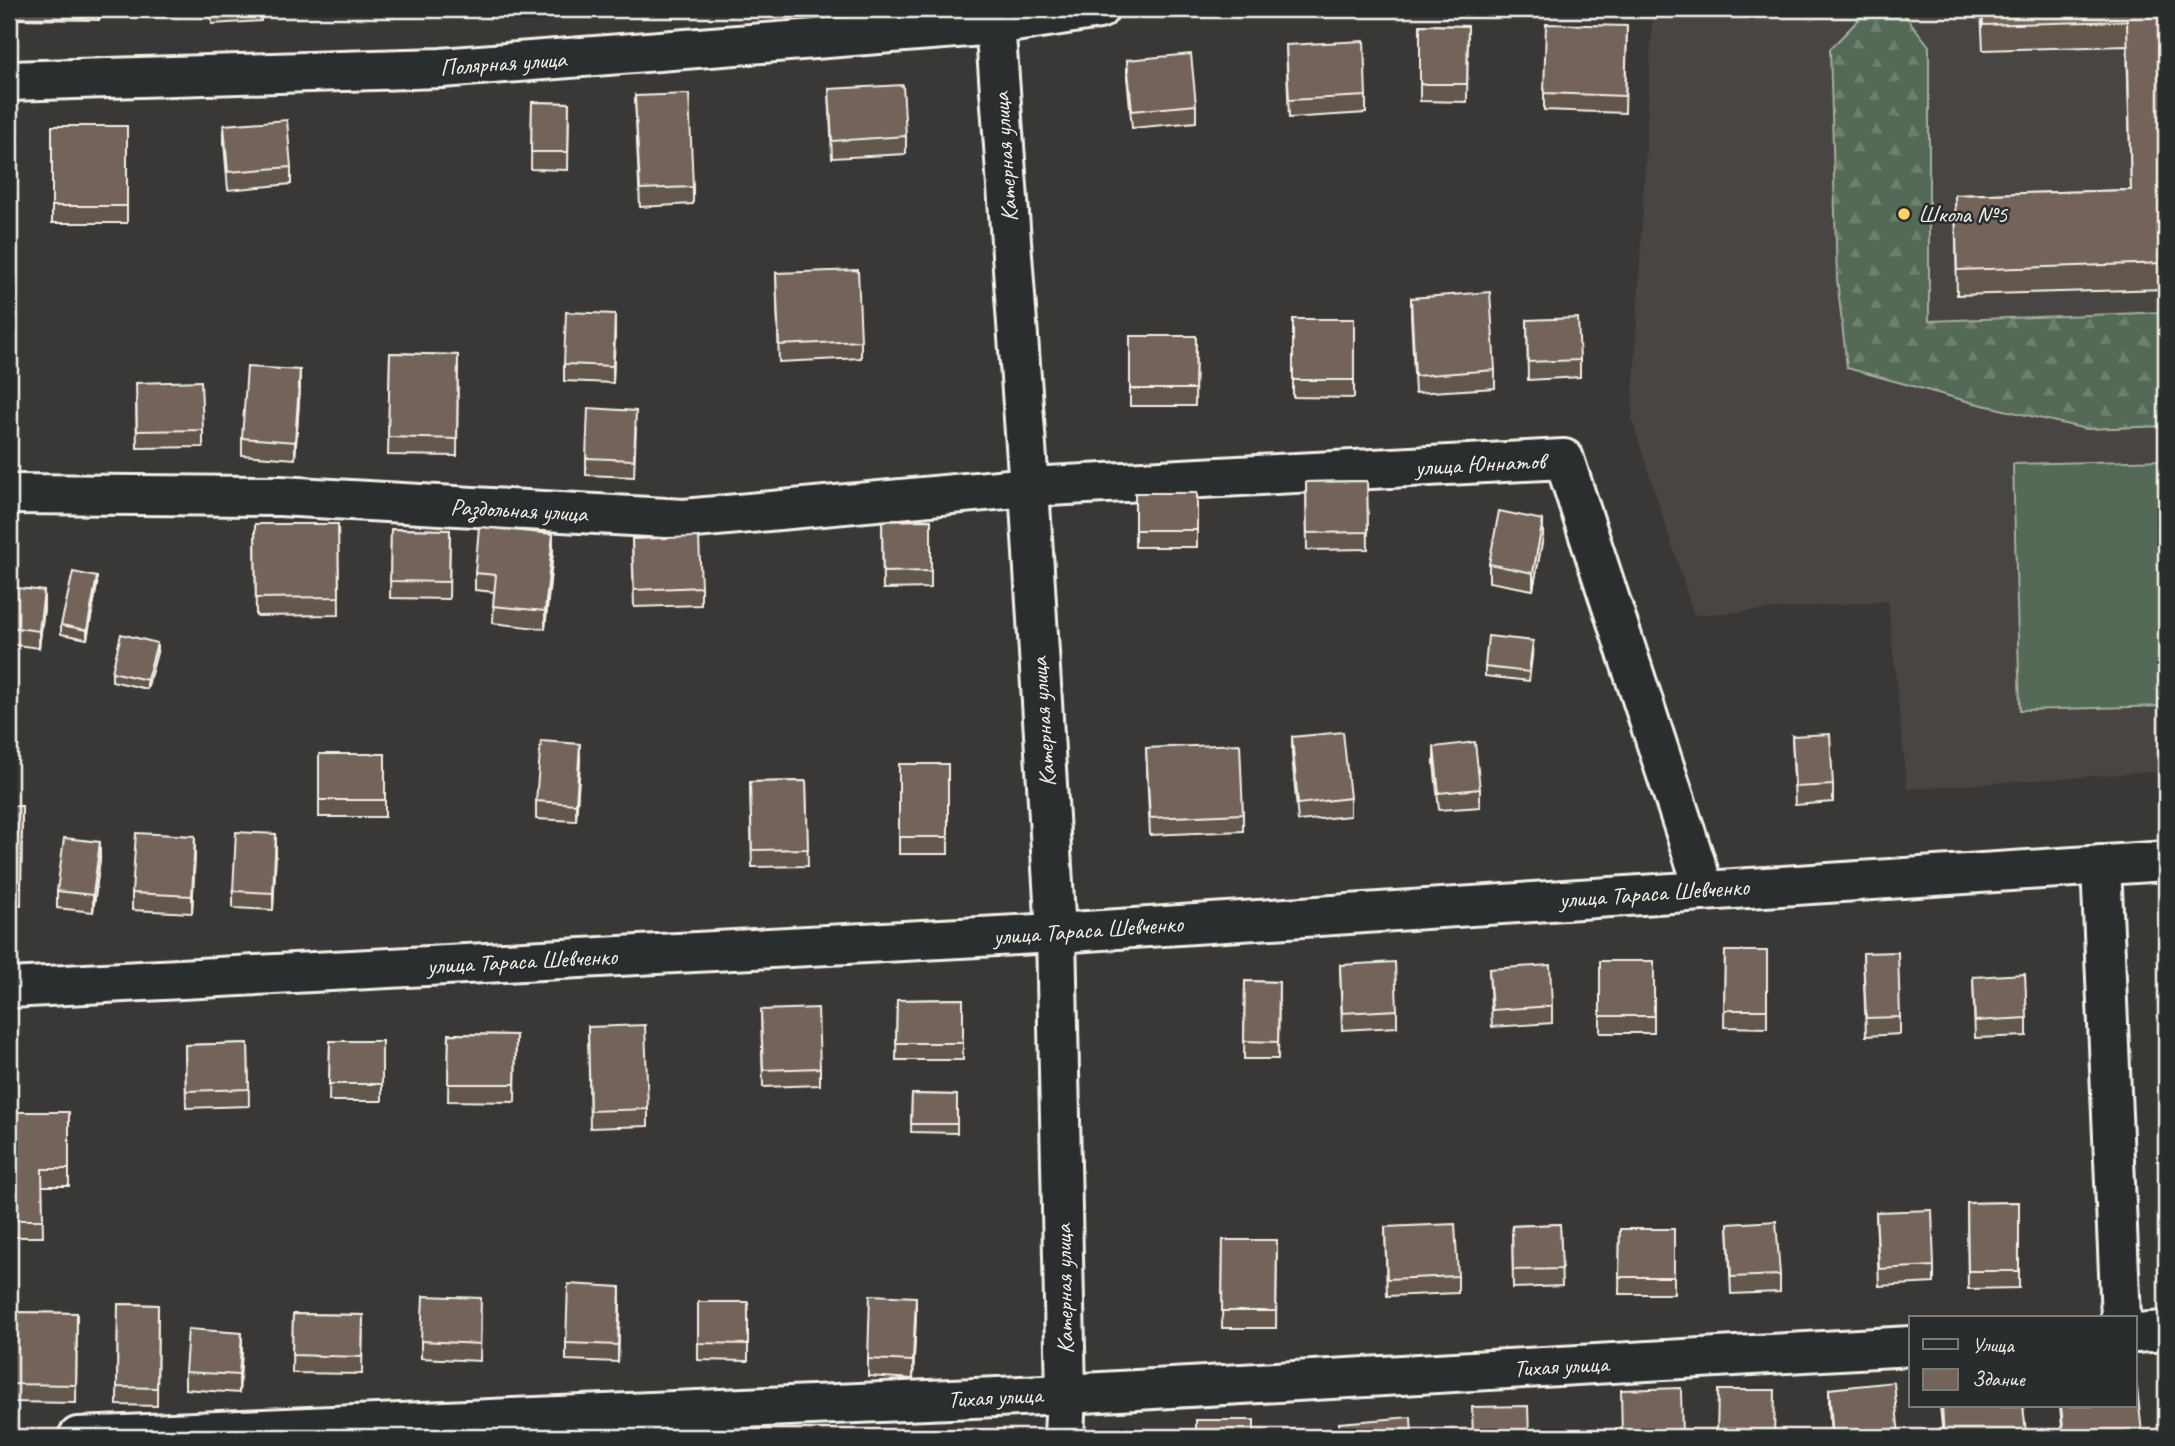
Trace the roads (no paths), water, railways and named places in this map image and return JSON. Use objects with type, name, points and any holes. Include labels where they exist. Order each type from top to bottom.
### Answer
[{"type":"street","points":[[995,17],[1099,9]]},
{"type":"street","name":"Полярная улица","points":[[9,81],[441,68],[995,17]]},
{"type":"street","name":"Катерная улица","points":[[995,17],[1029,487],[1056,933],[1066,1394],[1064,1437]]},
{"type":"street","name":"улица Юннатов","points":[[1029,487],[1564,459],[1704,890]]},
{"type":"street","name":"Раздольная улица","points":[[9,494],[279,496],[684,519],[1029,487]]},
{"type":"street","name":"улица Тараса Шевченко","points":[[9,988],[1056,933],[2166,861]]},
{"type":"street","points":[[2101,864],[2121,1316]]},
{"type":"street","points":[[2136,1333],[2166,1331]]},
{"type":"street","name":"Тихая улица","points":[[78,1437],[1066,1394],[1909,1346]]},
{"type":"place","name":"Школа №5","points":[[1904,214]]}]
